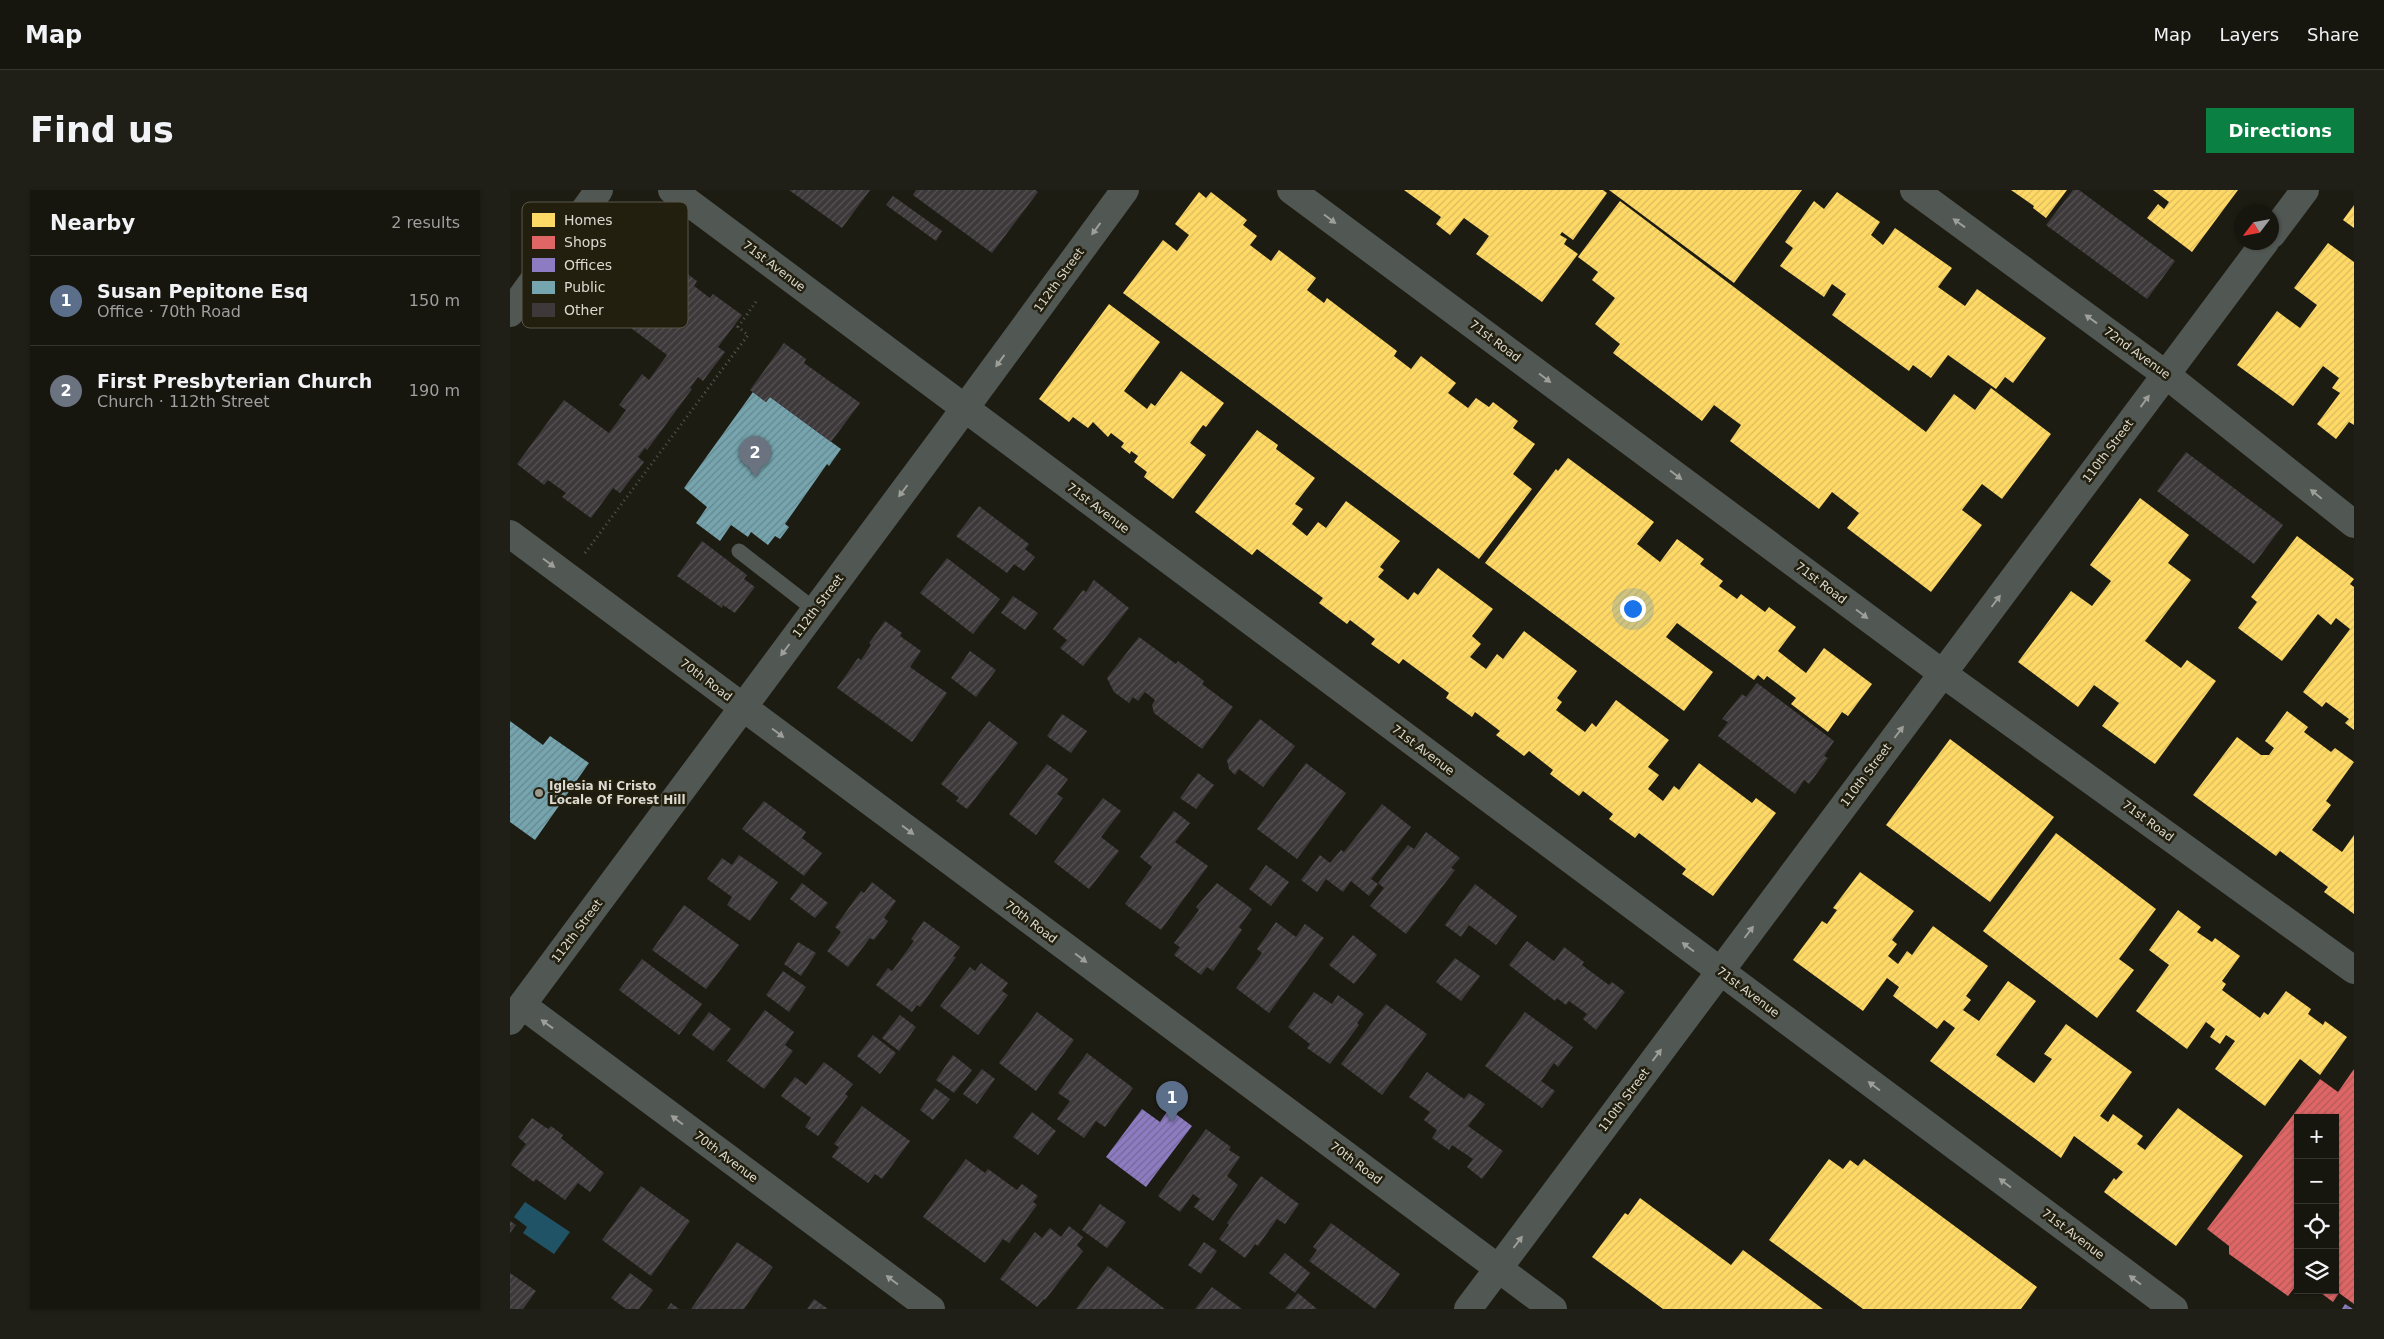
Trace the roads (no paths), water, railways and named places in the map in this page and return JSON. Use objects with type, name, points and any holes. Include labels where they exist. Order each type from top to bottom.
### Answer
[{"type":"street","points":[[590,202],[599,190]]},
{"type":"street","name":"71st Avenue","points":[[672,190],[2174,1309]]},
{"type":"street","name":"112th Street","points":[[516,1013],[1125,190]]},
{"type":"street","name":"71st Road","points":[[1291,190],[1942,673],[2354,970]]},
{"type":"street","name":"72nd Avenue","points":[[1914,190],[2165,374],[2354,524]]},
{"type":"street","points":[[2279,225],[2305,190]]},
{"type":"street","name":"110th Street","points":[[1468,1309],[2259,250]]},
{"type":"street","points":[[510,313],[522,296]]},
{"type":"street","name":"70th Road","points":[[510,534],[1553,1309]]},
{"type":"street","name":"70th Avenue","points":[[516,1013],[931,1309]]},
{"type":"lane","points":[[739,551],[815,610]]},
{"type":"water","points":[[525,1202],[570,1232],[554,1254],[523,1233],[527,1227],[514,1217]]},
{"type":"place","name":"First Presbyterian Church","points":[[755,477]]},
{"type":"place","name":"Iglesia Ni Cristo Locale Of Forest Hill","points":[[539,793]]},
{"type":"place","name":"Susan Pepitone Esq","points":[[1172,1122]]}]
